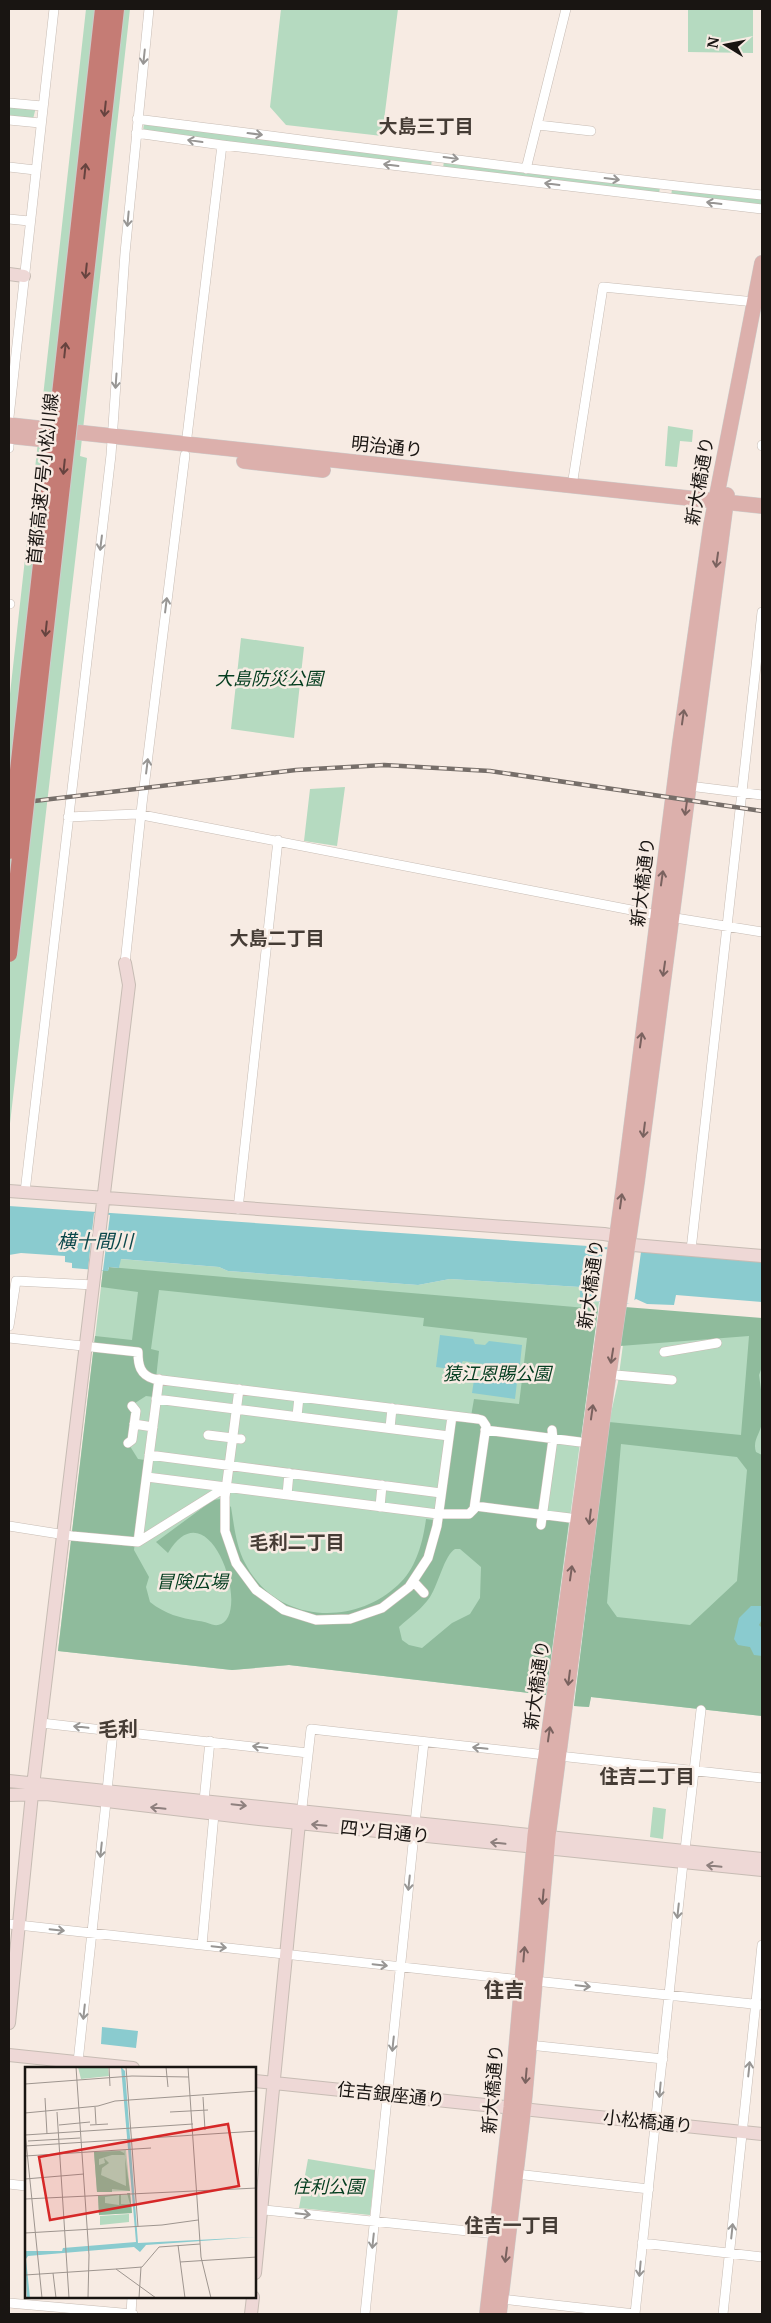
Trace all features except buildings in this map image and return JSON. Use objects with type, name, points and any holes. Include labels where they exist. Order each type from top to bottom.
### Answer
[{"type":"highway","name":"首都高速7号小松川線","points":[[9,851],[103,9]]},
{"type":"highway","name":"首都高速7号小松川線","points":[[9,954],[116,9]]},
{"type":"main road","name":"新大橋通り","points":[[487,2314],[497,2234],[523,2109],[528,1981],[541,1842],[664,916],[719,506],[759,307],[762,263]]},
{"type":"main road","name":"明治通り","points":[[9,435],[36,434],[719,506],[762,506]]},
{"type":"main road","name":"明治通り","points":[[185,450],[572,486],[719,506],[762,516]]},
{"type":"main road","name":"新大橋通り","points":[[664,916],[689,786],[719,506]]},
{"type":"main road","name":"新大橋通り","points":[[541,1842],[539,1781],[552,1756]]},
{"type":"main road","name":"新大橋通り","points":[[500,2307],[529,2045],[528,1981]]},
{"type":"street","points":[[9,417],[11,384],[54,9]]},
{"type":"street","points":[[25,1192],[112,442],[137,120],[149,9]]},
{"type":"street","points":[[526,169],[566,9]]},
{"type":"street","points":[[9,103],[42,106]]},
{"type":"street","points":[[9,120],[40,123]]},
{"type":"street","points":[[137,120],[428,155],[526,169],[762,196]]},
{"type":"street","points":[[538,125],[591,131]]},
{"type":"street","points":[[136,133],[222,145],[762,209]]},
{"type":"street","points":[[9,2023],[14,1925],[33,1789],[129,985],[125,963],[141,815],[222,145]]},
{"type":"street","points":[[9,167],[35,170]]},
{"type":"street","points":[[9,219],[29,221]]},
{"type":"street","points":[[9,274],[24,276]]},
{"type":"street","points":[[572,486],[603,287],[759,307]]},
{"type":"street","points":[[9,330],[18,331]]},
{"type":"street","points":[[691,1250],[762,612]]},
{"type":"street","points":[[689,786],[762,795]]},
{"type":"street","points":[[68,817],[141,815],[664,916],[762,932]]},
{"type":"street","points":[[238,1209],[278,840]]},
{"type":"street","points":[[9,1191],[238,1209],[621,1245],[762,1256]]},
{"type":"street","points":[[9,1326],[16,1281],[94,1279]]},
{"type":"street","points":[[9,1338],[138,1352],[139,1366],[147,1377],[482,1420],[485,1430],[475,1506],[472,1513],[469,1514],[438,1514],[147,1477]]},
{"type":"street","points":[[664,1352],[717,1343]]},
{"type":"street","points":[[616,1375],[672,1380]]},
{"type":"street","points":[[138,1542],[159,1379]]},
{"type":"street","points":[[239,1389],[236,1409],[237,1438],[229,1465],[226,1487],[225,1531],[236,1563],[256,1590],[284,1610],[316,1620],[350,1619],[382,1608],[409,1587],[428,1558],[438,1514],[452,1416]]},
{"type":"street","points":[[297,1416],[299,1397]]},
{"type":"street","points":[[156,1398],[449,1436]]},
{"type":"street","points":[[128,1443],[132,1440],[136,1410],[132,1406]]},
{"type":"street","points":[[390,1428],[392,1408]]},
{"type":"street","points":[[134,1424],[153,1427]]},
{"type":"street","points":[[485,1430],[553,1435],[580,1442]]},
{"type":"street","points":[[208,1435],[237,1438]]},
{"type":"street","points":[[541,1524],[553,1435]]},
{"type":"street","points":[[149,1455],[441,1493]]},
{"type":"street","points":[[287,1495],[289,1473]]},
{"type":"street","points":[[380,1507],[382,1485]]},
{"type":"street","points":[[9,1526],[138,1542],[226,1487]]},
{"type":"street","points":[[475,1506],[570,1518]]},
{"type":"street","points":[[413,1581],[424,1592]]},
{"type":"street","points":[[500,2307],[635,2314],[701,1710]]},
{"type":"street","points":[[41,1723],[308,1753]]},
{"type":"street","points":[[256,2252],[258,2210],[311,1729],[762,1778]]},
{"type":"street","points":[[78,2062],[113,1731]]},
{"type":"street","points":[[204,1801],[210,1741]]},
{"type":"street","points":[[365,2314],[424,1742]]},
{"type":"street","name":"四ツ目通り","points":[[9,1781],[33,1789],[107,1796],[204,1801],[301,1817]]},
{"type":"street","name":"四ツ目通り","points":[[9,1795],[33,1789]]},
{"type":"street","name":"四ツ目通り","points":[[107,1796],[214,1814],[301,1817],[415,1828],[684,1857],[762,1870]]},
{"type":"street","points":[[202,1945],[214,1814]]},
{"type":"street","name":"四ツ目通り","points":[[684,1857],[762,1859]]},
{"type":"street","points":[[14,1925],[759,2005]]},
{"type":"street","points":[[723,2314],[759,2005],[762,1945]]},
{"type":"street","points":[[529,2045],[663,2059]]},
{"type":"street","points":[[9,2055],[124,2067]]},
{"type":"street","name":"住吉銀座通り","points":[[256,2081],[523,2109]]},
{"type":"street","name":"小松橋通り","points":[[523,2109],[762,2134]]},
{"type":"street","points":[[516,2174],[649,2188]]},
{"type":"street","points":[[9,2184],[25,2186]]},
{"type":"street","points":[[258,2210],[497,2234]]},
{"type":"street","points":[[642,2243],[762,2257]]},
{"type":"street","points":[[9,2303],[132,2314],[132,2298]]},
{"type":"street","points":[[251,2314],[252,2298]]},
{"type":"green space","points":[[86,9],[130,9],[80,456],[87,458],[9,1132],[9,703]]},
{"type":"green space","points":[[281,9],[398,9],[382,136],[286,125],[270,107]]},
{"type":"green space","points":[[688,9],[753,9],[753,53],[688,52]]},
{"type":"green space","points":[[9,105],[36,107],[33,119],[9,116]]},
{"type":"green space","points":[[144,122],[432,158],[431,167],[143,132]]},
{"type":"green space","points":[[444,161],[660,188],[659,193],[443,168]]},
{"type":"green space","points":[[672,190],[762,198],[762,206],[671,195]]},
{"type":"green space","points":[[668,426],[693,430],[692,442],[680,441],[677,467],[665,466]]},
{"type":"green space","name":"大島防災公園","points":[[241,638],[304,647],[294,738],[231,729]]},
{"type":"green space","points":[[345,787],[337,846],[304,841],[310,789]]},
{"type":"green space","name":"猿江恩賜公園","points":[[120,1259],[219,1267],[228,1271],[418,1285],[450,1279],[580,1287],[580,1300],[599,1302],[546,1695],[289,1665],[232,1670],[58,1651],[103,1270],[119,1268]]},
{"type":"green space","points":[[109,1267],[598,1309],[581,1438],[550,1434],[538,1516],[569,1521],[546,1695],[289,1665],[232,1670],[58,1651],[95,1336],[132,1340],[138,1292],[101,1287],[103,1270],[108,1271]],"holes":[[[159,1290],[424,1318],[423,1326],[527,1338],[519,1404],[474,1399],[470,1422],[454,1420],[441,1521],[426,1519],[418,1555],[410,1571],[398,1585],[379,1599],[359,1608],[337,1612],[316,1612],[294,1607],[275,1597],[258,1583],[239,1550],[231,1507],[221,1499],[213,1500],[156,1542],[168,1553],[184,1535],[199,1533],[212,1543],[222,1560],[229,1581],[231,1601],[228,1617],[218,1625],[213,1625],[173,1615],[161,1610],[150,1602],[146,1587],[149,1577],[134,1550],[145,1460],[138,1459],[128,1443],[132,1405],[146,1396],[154,1397],[159,1351],[151,1349]],[[455,1549],[460,1549],[481,1567],[480,1598],[470,1614],[452,1623],[422,1648],[409,1645],[402,1640],[399,1627],[420,1609],[430,1597],[448,1557]]]},
{"type":"green space","points":[[625,1307],[762,1318],[762,1367],[759,1375],[763,1416],[755,1448],[756,1452],[762,1455],[762,1716],[591,1697],[589,1707],[574,1706],[609,1422],[741,1435],[749,1336],[620,1346]],"holes":[[[621,1444],[737,1457],[747,1470],[737,1581],[690,1625],[617,1617],[607,1603]]]},
{"type":"green space","points":[[762,1318],[762,1716],[591,1697],[589,1707],[574,1706],[609,1422],[618,1382],[624,1337]]},
{"type":"green space","points":[[653,1807],[666,1809],[663,1839],[650,1837]]},
{"type":"green space","name":"住利公園","points":[[308,2159],[375,2170],[370,2215],[299,2208]]},
{"type":"water","name":"横十間川","points":[[9,1206],[762,1258],[762,1302],[676,1295],[674,1305],[647,1304],[636,1299],[628,1304],[580,1300],[580,1287],[450,1279],[418,1285],[228,1271],[219,1267],[121,1259],[119,1268],[109,1267],[108,1271],[72,1268],[72,1263],[65,1262],[65,1256],[21,1253],[9,1255]]},
{"type":"water","points":[[440,1335],[473,1339],[475,1344],[485,1345],[489,1341],[522,1345],[520,1364],[515,1368],[514,1377],[517,1382],[515,1399],[472,1393],[474,1380],[482,1376],[484,1364],[463,1361],[457,1370],[436,1367]]},
{"type":"water","points":[[751,1606],[762,1606],[762,1619],[759,1625],[762,1628],[762,1656],[754,1655],[750,1647],[738,1645],[734,1639],[739,1618]]},
{"type":"water","points":[[102,2027],[138,2031],[136,2048],[101,2044]]},
{"type":"pier","points":[[94,1213],[110,1215],[103,1270],[88,1270]]},
{"type":"pier","points":[[603,1249],[641,1252],[634,1303],[596,1301]]},
{"type":"railway","points":[[9,804],[296,770],[384,765],[490,771],[762,811]]},
{"type":"district","name":"大島三丁目","points":[[426,126]]},
{"type":"district","name":"大島二丁目","points":[[277,938]]},
{"type":"district","name":"毛利二丁目","points":[[297,1542]]},
{"type":"district","name":"毛利","points":[[118,1729]]},
{"type":"district","name":"住吉二丁目","points":[[647,1776]]},
{"type":"district","name":"住吉","points":[[504,1990]]},
{"type":"district","name":"住吉一丁目","points":[[512,2225]]},
{"type":"park label","name":"冒険広場","points":[[192,1582]]}]
